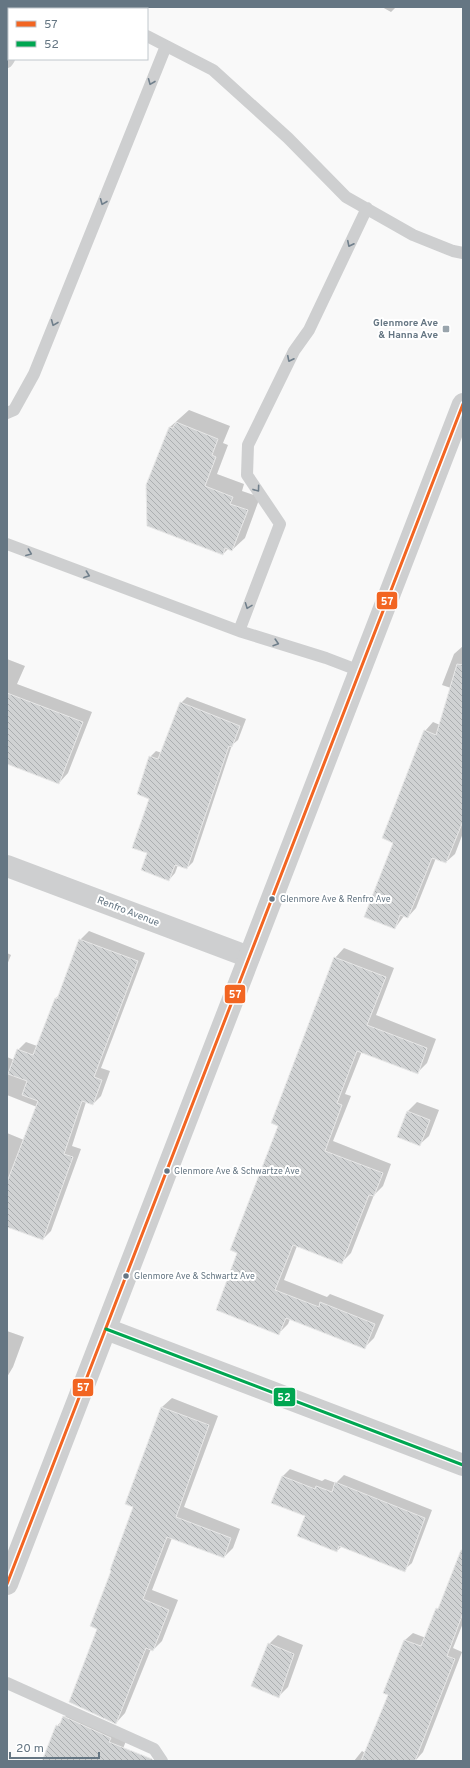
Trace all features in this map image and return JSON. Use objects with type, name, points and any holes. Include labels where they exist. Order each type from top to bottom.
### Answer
[{"type":"street","points":[[8,1581],[463,404]]},
{"type":"street","name":"Renfro Avenue","points":[[7,866],[249,957]]},
{"type":"street","points":[[106,1329],[463,1465]]},
{"type":"lane","points":[[148,37],[214,70],[288,138],[346,197],[368,208],[413,235],[453,251],[463,253]]},
{"type":"lane","points":[[7,413],[14,410],[34,374],[166,46]]},
{"type":"lane","points":[[239,631],[280,524],[247,475],[248,445],[294,351],[308,330],[368,208]]},
{"type":"lane","points":[[7,544],[239,631],[326,658],[360,671]]},
{"type":"lane","points":[[7,1683],[154,1749],[162,1761]]},
{"type":"building","points":[[176,422],[218,439],[212,455],[216,457],[205,486],[233,497],[230,504],[248,510],[232,551],[225,548],[223,555],[147,526],[146,485],[169,427],[173,428]]},
{"type":"building","points":[[457,664],[463,665],[463,821],[446,863],[432,858],[408,918],[400,915],[395,929],[364,917],[393,843],[382,838],[424,730],[436,735]]},
{"type":"building","points":[[7,693],[83,722],[59,784],[7,764]]},
{"type":"building","points":[[180,702],[240,726],[232,747],[229,746],[187,869],[175,865],[169,881],[141,870],[147,853],[132,848],[149,799],[137,794],[149,756],[158,759]]},
{"type":"building","points":[[79,939],[138,961],[94,1077],[102,1080],[93,1105],[82,1101],[64,1154],[73,1157],[43,1240],[7,1227],[7,1182],[38,1101],[22,1095],[27,1081],[8,1074],[17,1049],[33,1055],[55,998],[57,999]]},
{"type":"building","points":[[334,957],[386,977],[367,1025],[427,1048],[418,1074],[357,1051],[337,1103],[342,1105],[325,1151],[383,1173],[374,1196],[369,1195],[342,1264],[293,1245],[275,1290],[319,1307],[320,1302],[375,1324],[365,1349],[286,1318],[279,1335],[216,1310],[237,1253],[230,1250],[278,1126],[271,1123]]},
{"type":"building","points":[[407,1111],[430,1120],[420,1146],[397,1137]]},
{"type":"building","points":[[161,1407],[209,1425],[176,1517],[231,1538],[224,1558],[167,1537],[143,1599],[169,1610],[153,1651],[146,1648],[116,1724],[69,1702],[97,1629],[90,1626],[133,1507],[125,1504]]},
{"type":"building","points":[[282,1476],[315,1489],[316,1486],[332,1492],[335,1482],[425,1518],[405,1572],[339,1546],[337,1552],[297,1536],[305,1516],[271,1503]]},
{"type":"building","points":[[461,1550],[463,1550],[463,1613],[447,1656],[455,1659],[415,1761],[361,1761],[388,1695],[383,1693],[404,1640],[421,1646],[436,1608],[438,1609]]},
{"type":"building","points":[[268,1643],[294,1654],[279,1698],[251,1686]]},
{"type":"building","points":[[63,1716],[111,1738],[109,1742],[152,1759],[153,1761],[42,1761],[56,1725],[59,1726]]},
{"type":"transit line","name":"57","points":[[7,1584],[463,404]]},
{"type":"transit line","name":"52","points":[[106,1329],[463,1465]]},
{"type":"place","name":"Glenmore Ave & Hanna Ave","points":[[446,329]]},
{"type":"place","name":"Glenmore Ave & Renfro Ave","points":[[272,899]]},
{"type":"place","name":"Glenmore Ave & Schwartze Ave","points":[[167,1171]]},
{"type":"place","name":"Glenmore Ave & Schwartz Ave","points":[[126,1276]]}]
